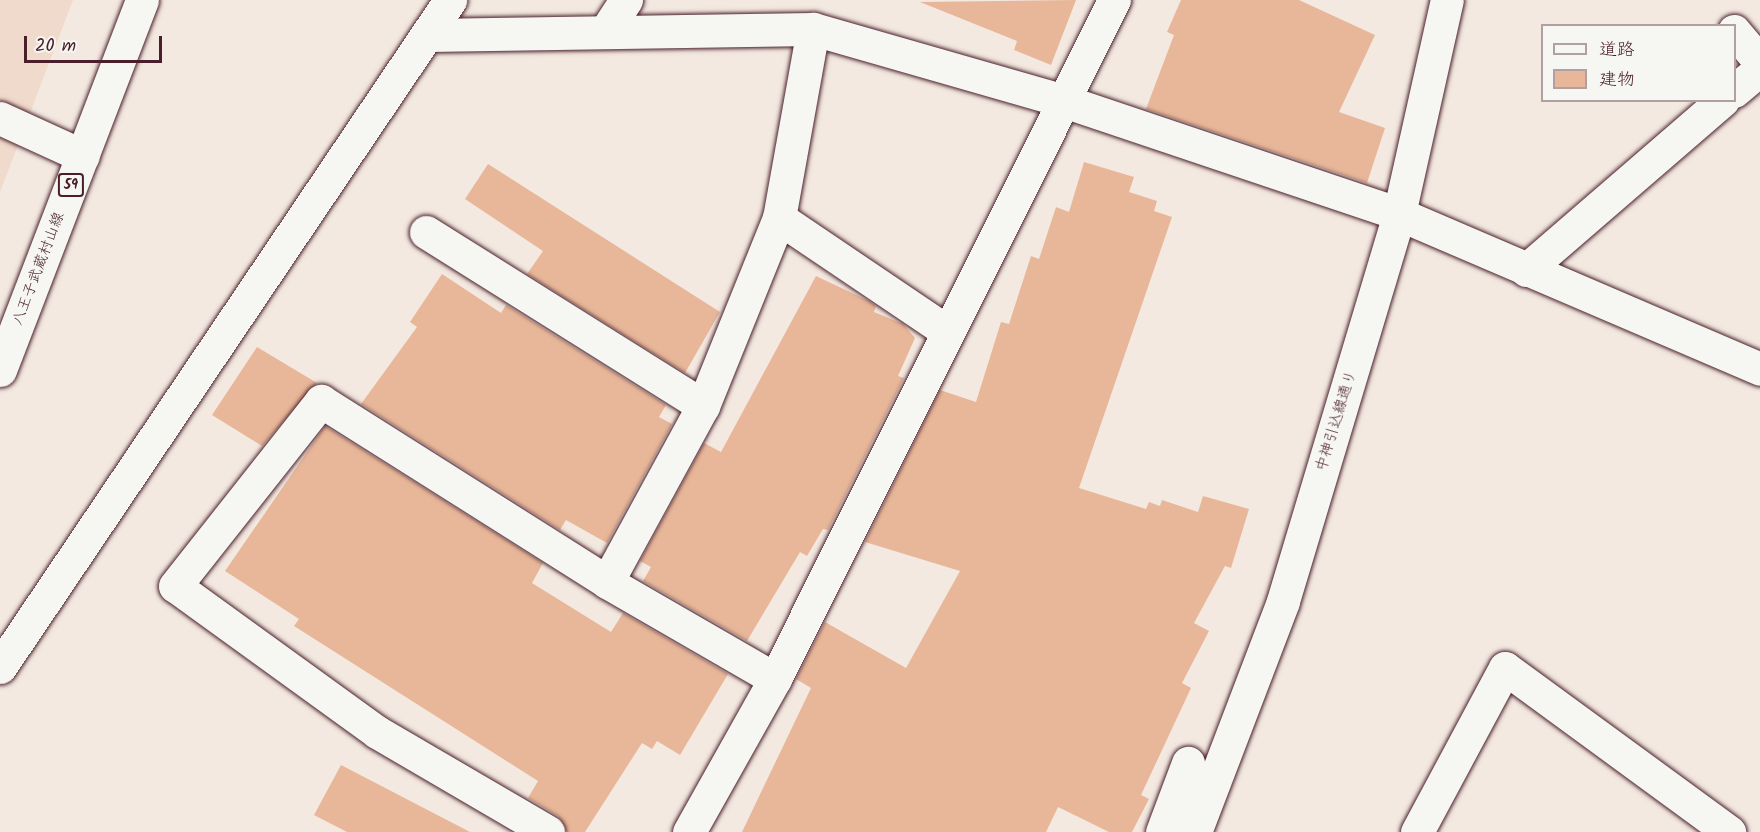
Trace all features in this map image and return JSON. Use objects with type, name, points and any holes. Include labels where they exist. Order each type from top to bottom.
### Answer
[{"type":"street","name":"八王子武蔵村山線","points":[[0,370],[142,0]]},
{"type":"street","points":[[0,667],[450,0]]},
{"type":"street","points":[[607,29],[626,0]]},
{"type":"street","points":[[689,832],[775,679],[945,330],[1114,0]]},
{"type":"street","name":"中神引込線通り","points":[[1195,832],[1283,601],[1399,214],[1447,0]]},
{"type":"street","points":[[428,35],[607,29],[813,28],[1061,100],[1399,214],[1760,369]]},
{"type":"street","points":[[607,582],[703,406],[779,218],[813,28]]},
{"type":"street","points":[[1736,33],[1760,62]]},
{"type":"street","points":[[1736,89],[1760,69]]},
{"type":"street","points":[[1526,270],[1721,102]]},
{"type":"street","points":[[0,118],[82,156]]},
{"type":"street","points":[[779,218],[945,330]]},
{"type":"street","points":[[426,232],[703,406]]},
{"type":"street","points":[[548,832],[377,732],[175,586],[321,401],[607,582],[775,679]]},
{"type":"street","points":[[1417,832],[1505,668],[1729,832]]},
{"type":"street","points":[[1162,832],[1188,763]]},
{"type":"shaded area","points":[[0,0],[73,0],[0,192]]},
{"type":"building","points":[[1076,0],[1051,65],[1014,50],[1017,41],[920,2]]},
{"type":"building","points":[[1181,0],[1299,0],[1375,35],[1339,112],[1385,128],[1367,183],[1146,109],[1174,35],[1167,32]]},
{"type":"building","points":[[1084,162],[1134,177],[1129,192],[1157,201],[1154,211],[1172,217],[1079,488],[1146,509],[1149,502],[1160,506],[1162,500],[1198,512],[1203,496],[1249,509],[1231,568],[1225,566],[1194,623],[1209,631],[1182,683],[1191,688],[1141,795],[1149,799],[1132,832],[1109,832],[1058,807],[1046,832],[742,832],[811,688],[796,679],[825,622],[906,668],[960,571],[865,542],[940,390],[976,402],[1001,322],[1009,324],[1031,256],[1039,259],[1056,207],[1069,212]]},
{"type":"building","points":[[488,164],[720,312],[685,373],[527,274],[543,251],[465,199]]},
{"type":"building","points":[[442,274],[501,313],[506,305],[666,405],[659,417],[672,424],[607,543],[566,520],[560,530],[361,404],[417,327],[410,322]]},
{"type":"building","points":[[816,276],[869,301],[876,306],[874,312],[903,324],[915,338],[898,376],[904,378],[828,530],[823,529],[807,556],[800,552],[747,641],[643,581],[651,567],[640,561],[704,443],[721,452]]},
{"type":"building","points":[[257,347],[317,383],[262,446],[212,415]]},
{"type":"building","points":[[325,426],[543,563],[532,583],[611,632],[623,613],[728,674],[680,755],[657,741],[652,749],[642,743],[585,832],[567,832],[558,816],[528,798],[538,781],[294,626],[299,619],[225,571]]},
{"type":"building","points":[[341,765],[470,832],[347,832],[314,815]]}]
